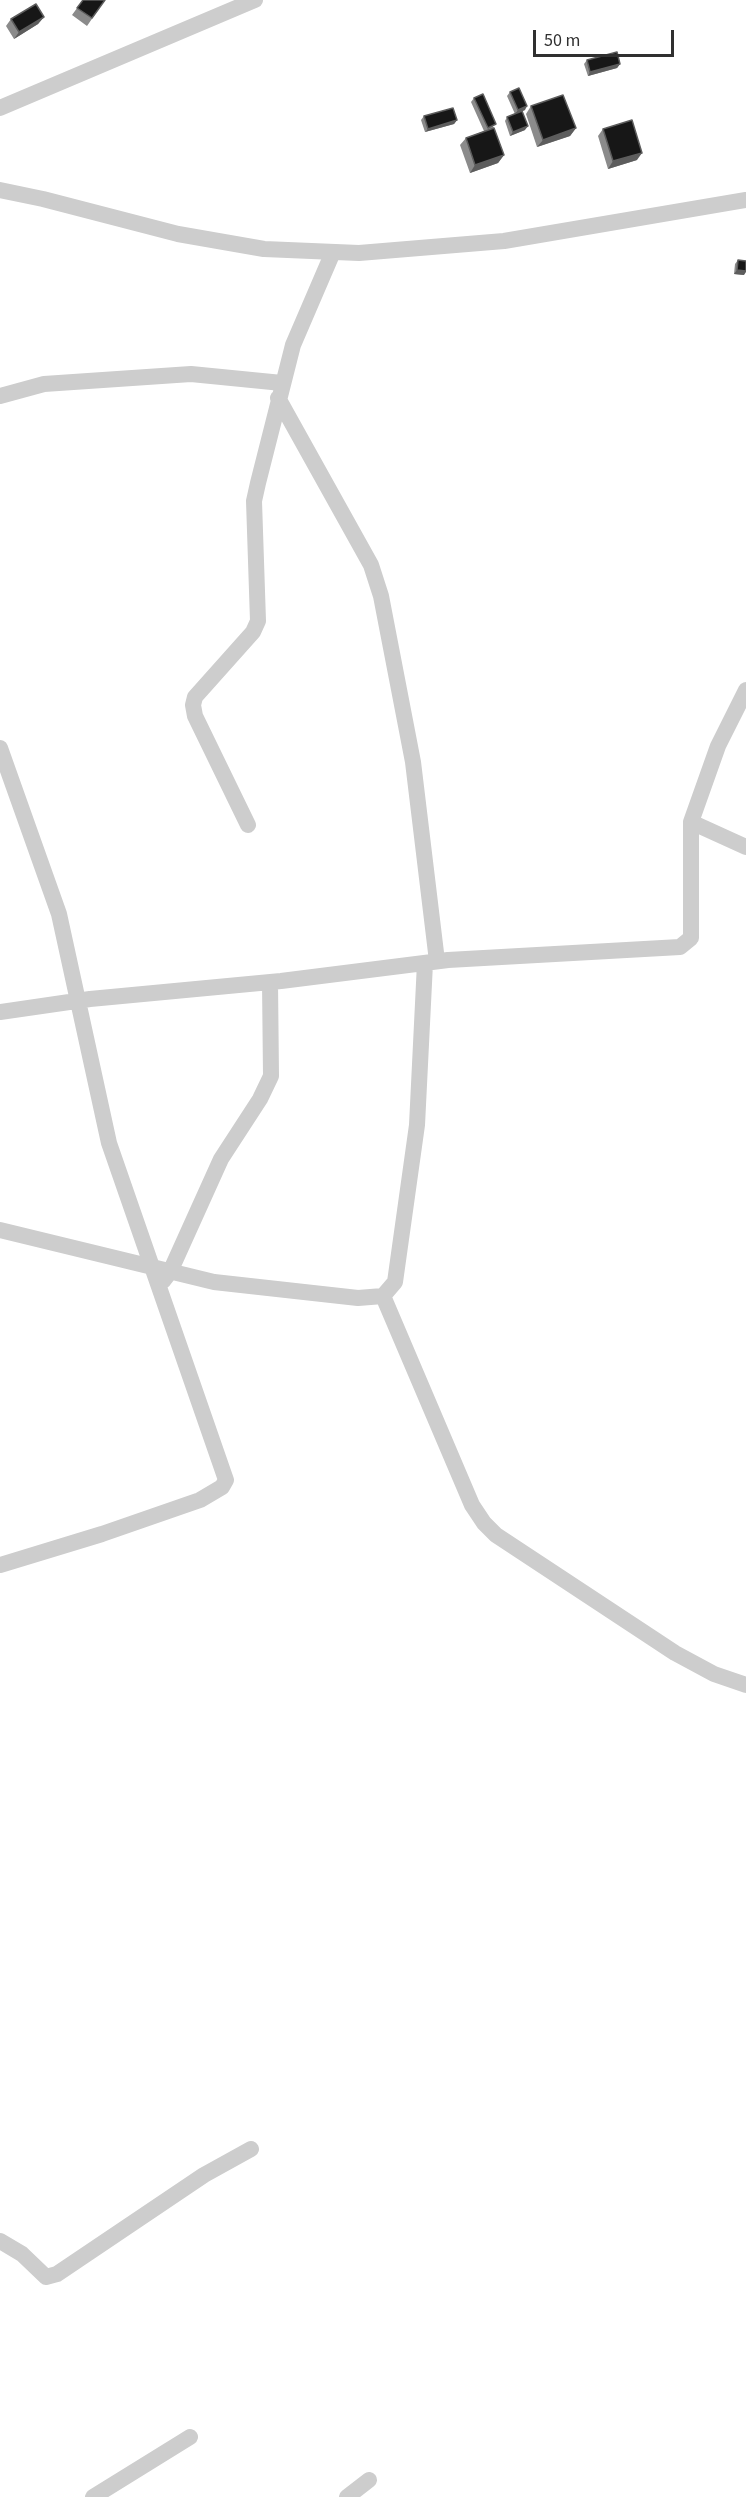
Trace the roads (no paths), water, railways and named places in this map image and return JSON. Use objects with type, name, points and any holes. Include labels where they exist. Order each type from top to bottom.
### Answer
[{"type":"street","points":[[0,108],[255,0]]},
{"type":"street","points":[[0,190],[178,234],[264,249],[359,253],[504,241],[746,200]]},
{"type":"street","points":[[248,825],[195,716],[193,705],[195,697],[253,632],[258,621],[254,501],[293,345],[333,252]]},
{"type":"street","points":[[0,396],[44,384],[191,374],[280,390]]},
{"type":"street","points":[[0,1230],[214,1282],[358,1298],[382,1296],[395,1282],[417,1125],[431,962],[413,762],[381,596],[371,564],[280,390]]},
{"type":"street","points":[[0,1012],[431,962],[680,947],[691,938],[691,822],[718,746],[746,690]]},
{"type":"street","points":[[0,748],[51,889],[80,1001],[109,1143],[226,1480],[222,1487],[200,1500],[102,1534],[0,1565]]},
{"type":"street","points":[[691,822],[746,847]]},
{"type":"street","points":[[158,1286],[170,1272],[221,1159],[260,1099],[271,1076],[270,982]]},
{"type":"street","points":[[382,1296],[472,1505],[484,1523],[496,1535],[675,1653],[714,1674],[746,1685]]},
{"type":"street","points":[[0,2241],[22,2254],[46,2277],[57,2274],[204,2175],[251,2149]]},
{"type":"street","points":[[93,2497],[190,2437]]},
{"type":"street","points":[[347,2497],[369,2480]]}]
